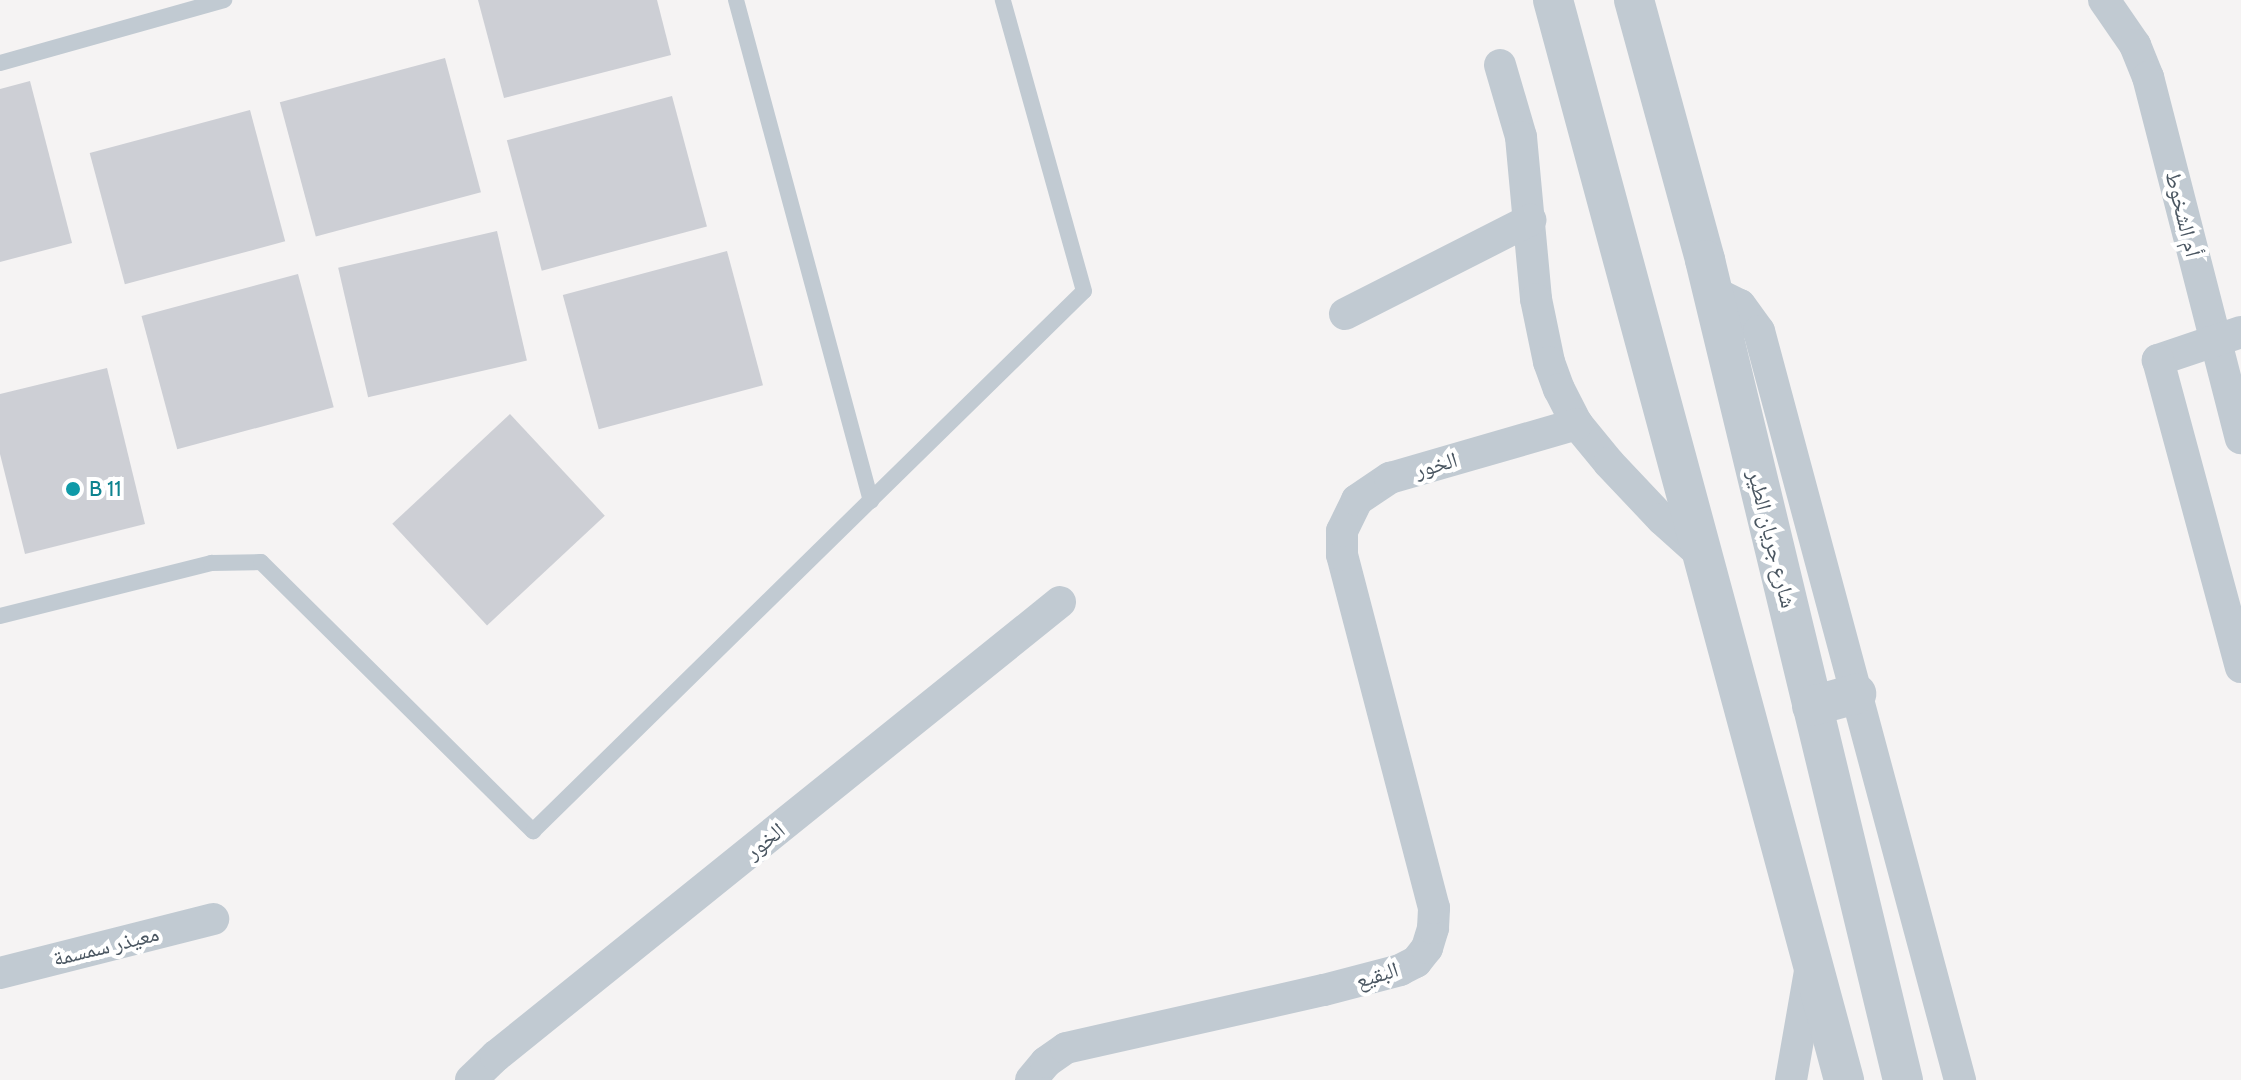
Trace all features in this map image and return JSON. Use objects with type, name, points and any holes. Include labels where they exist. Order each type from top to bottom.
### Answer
[{"type":"street","points":[[1553,0],[1844,1080]]},
{"type":"street","name":"شارع جريان الطير","points":[[1634,0],[1711,291],[1903,1080]]},
{"type":"street","name":"أم الشخوط","points":[[2104,0],[2135,45],[2148,77],[2228,336],[2241,438]]},
{"type":"street","points":[[1500,65],[1521,137],[1536,299],[1559,389],[1577,424],[1662,519],[1702,555]]},
{"type":"street","points":[[1345,314],[1530,220]]},
{"type":"street","points":[[1711,291],[1740,305],[1759,331],[1960,1080]]},
{"type":"street","points":[[2228,336],[2158,360],[2241,667]]},
{"type":"street","name":"الخور","points":[[1342,555],[1342,531],[1349,511],[1378,483],[1577,424]]},
{"type":"street","name":"البقيع","points":[[1031,1080],[1046,1062],[1066,1048],[1400,970],[1416,962],[1427,948],[1433,928],[1431,895],[1342,555]]},
{"type":"street","name":"الخور","points":[[471,1080],[496,1056],[1060,602]]},
{"type":"street","points":[[1812,706],[1856,694]]},
{"type":"street","name":"معيذر سمسمة","points":[[0,973],[213,919]]},
{"type":"street","points":[[1791,1080],[1812,958]]},
{"type":"lane","points":[[0,63],[224,0]]},
{"type":"lane","points":[[736,0],[871,501]]},
{"type":"lane","points":[[0,616],[211,563],[261,562],[533,831],[1084,291],[1003,0]]},
{"type":"building","points":[[478,0],[657,0],[671,55],[504,98]]},
{"type":"building","points":[[445,58],[481,192],[316,237],[280,102]]},
{"type":"building","points":[[30,81],[72,243],[0,262],[0,89]]},
{"type":"building","points":[[672,96],[707,226],[542,271],[507,140]]},
{"type":"building","points":[[250,110],[285,241],[125,284],[90,153]]},
{"type":"building","points":[[497,231],[527,361],[368,397],[338,268]]},
{"type":"building","points":[[727,251],[763,385],[599,429],[563,295]]},
{"type":"building","points":[[298,274],[334,407],[177,449],[142,316]]},
{"type":"building","name":"B 11","points":[[107,368],[145,524],[25,554],[0,454],[0,394]]},
{"type":"building","points":[[510,414],[605,516],[487,625],[392,524]]},
{"type":"place","name":"B 11","points":[[73,489]]}]
